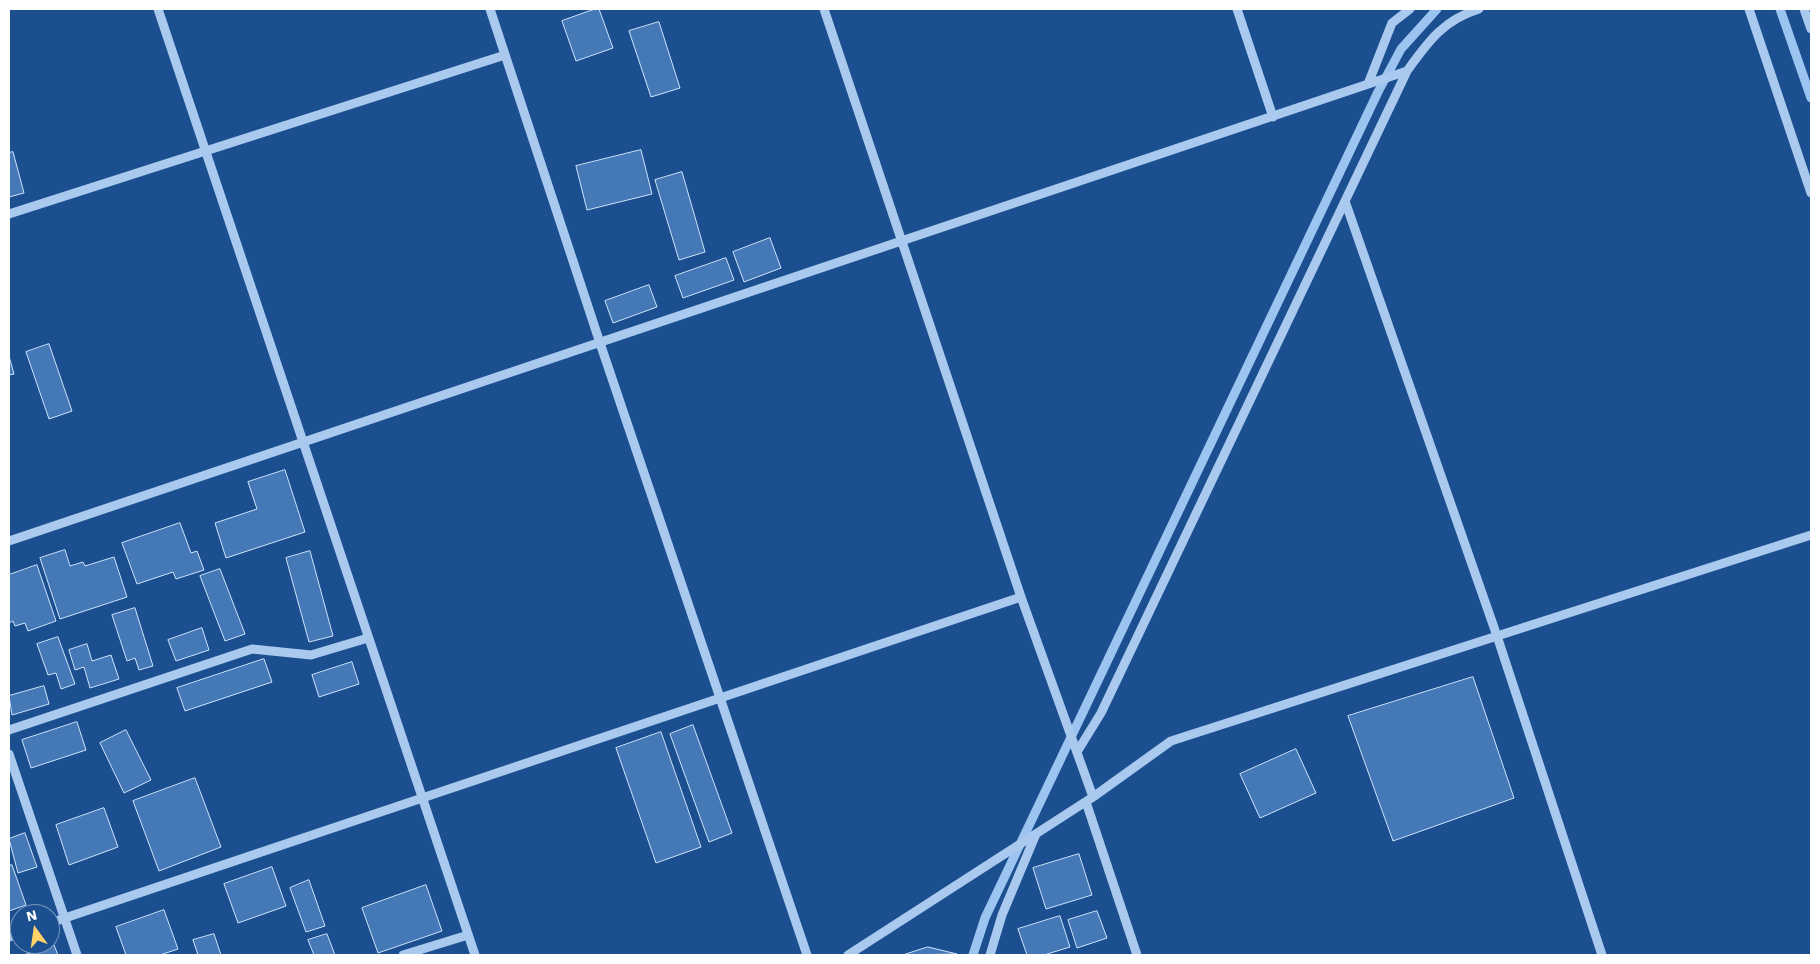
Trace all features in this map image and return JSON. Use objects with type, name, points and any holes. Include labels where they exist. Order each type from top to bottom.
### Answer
[{"type":"street","points":[[158,9],[475,955]]},
{"type":"street","points":[[490,9],[600,343],[807,955]]},
{"type":"street","points":[[824,9],[1021,597],[1077,751],[1089,799],[1137,955]]},
{"type":"street","points":[[1237,9],[1273,117]]},
{"type":"street","points":[[1369,84],[1392,23],[1410,9]]},
{"type":"street","points":[[1077,751],[1101,713],[1407,71],[1433,35],[1460,15],[1479,9]]},
{"type":"street","points":[[1749,9],[1811,193]]},
{"type":"street","points":[[1804,9],[1811,29]]},
{"type":"street","points":[[9,214],[505,55]]},
{"type":"street","points":[[9,541],[1407,71]]},
{"type":"street","points":[[1345,200],[1497,636],[1602,955]]},
{"type":"street","points":[[848,955],[1089,799],[1171,741],[1811,534]]},
{"type":"street","points":[[60,920],[1021,597]]},
{"type":"street","points":[[9,730],[252,648],[311,655],[368,638]]},
{"type":"street","points":[[9,758],[66,918],[77,955]]},
{"type":"street","points":[[990,955],[1002,915],[1036,834]]},
{"type":"street","points":[[403,955],[468,935]]},
{"type":"building","points":[[599,9],[613,48],[576,61],[562,21]]},
{"type":"building","points":[[659,22],[680,88],[651,97],[629,31]]},
{"type":"building","points":[[641,150],[652,194],[587,210],[576,166]]},
{"type":"building","points":[[13,152],[24,193],[9,197],[9,153]]},
{"type":"building","points":[[682,172],[705,252],[679,260],[655,180]]},
{"type":"building","points":[[770,238],[781,268],[744,282],[733,252]]},
{"type":"building","points":[[726,258],[734,280],[683,298],[675,276]]},
{"type":"building","points":[[649,285],[657,307],[613,323],[605,301]]},
{"type":"building","points":[[49,344],[72,411],[49,419],[26,352]]},
{"type":"building","points":[[9,356],[14,374],[9,375]]},
{"type":"building","points":[[285,470],[305,532],[226,558],[215,523],[257,509],[248,482]]},
{"type":"building","points":[[180,523],[191,553],[197,551],[204,570],[176,579],[173,572],[137,584],[122,543]]},
{"type":"building","points":[[65,550],[70,566],[83,562],[85,566],[114,557],[127,597],[60,619],[40,558]]},
{"type":"building","points":[[310,551],[333,636],[309,642],[286,558]]},
{"type":"building","points":[[37,565],[56,621],[28,631],[25,623],[15,626],[13,621],[9,623],[9,575]]},
{"type":"building","points":[[220,569],[245,634],[225,641],[200,576]]},
{"type":"building","points":[[135,608],[153,666],[139,670],[135,658],[127,661],[112,615]]},
{"type":"building","points":[[202,628],[209,650],[176,661],[168,640]]},
{"type":"building","points":[[58,637],[75,684],[61,689],[56,673],[48,675],[37,644]]},
{"type":"building","points":[[87,644],[92,661],[111,655],[119,679],[90,688],[84,667],[75,670],[69,650]]},
{"type":"building","points":[[264,659],[272,682],[185,711],[177,688]]},
{"type":"building","points":[[352,662],[359,684],[319,697],[312,675]]},
{"type":"building","points":[[1473,677],[1514,798],[1393,841],[1348,716]]},
{"type":"building","points":[[44,686],[49,704],[12,715],[9,696]]},
{"type":"building","points":[[77,722],[86,750],[31,768],[22,740]]},
{"type":"building","points":[[693,725],[732,833],[709,842],[670,734]]},
{"type":"building","points":[[126,730],[151,780],[124,793],[100,743]]},
{"type":"building","points":[[661,732],[701,847],[656,863],[616,748]]},
{"type":"building","points":[[1296,749],[1316,793],[1260,818],[1240,774]]},
{"type":"building","points":[[195,778],[221,847],[159,871],[133,801]]},
{"type":"building","points":[[104,808],[118,847],[69,865],[56,825]]},
{"type":"building","points":[[25,833],[37,867],[18,873],[9,839]]},
{"type":"building","points":[[1079,854],[1092,895],[1046,909],[1033,868]]},
{"type":"building","points":[[12,865],[26,904],[10,904],[9,911],[9,866]]},
{"type":"building","points":[[272,867],[286,906],[238,923],[224,884]]},
{"type":"building","points":[[309,880],[325,926],[306,932],[290,888]]},
{"type":"building","points":[[426,885],[442,931],[378,953],[362,908]]},
{"type":"building","points":[[164,910],[178,949],[160,955],[126,955],[116,927]]},
{"type":"building","points":[[1097,911],[1107,938],[1077,948],[1068,920]]},
{"type":"building","points":[[1060,916],[1070,947],[1044,955],[1027,955],[1018,929]]},
{"type":"building","points":[[214,934],[221,955],[198,955],[193,940]]},
{"type":"building","points":[[327,934],[335,955],[314,955],[308,940]]},
{"type":"building","points":[[928,947],[957,954],[903,955]]},
{"type":"building","points":[[58,954],[58,955],[24,955]]},
{"type":"waterway","points":[[973,955],[985,918],[1378,92],[1401,49],[1437,9]]},
{"type":"waterway","points":[[1780,9],[1811,98]]}]
